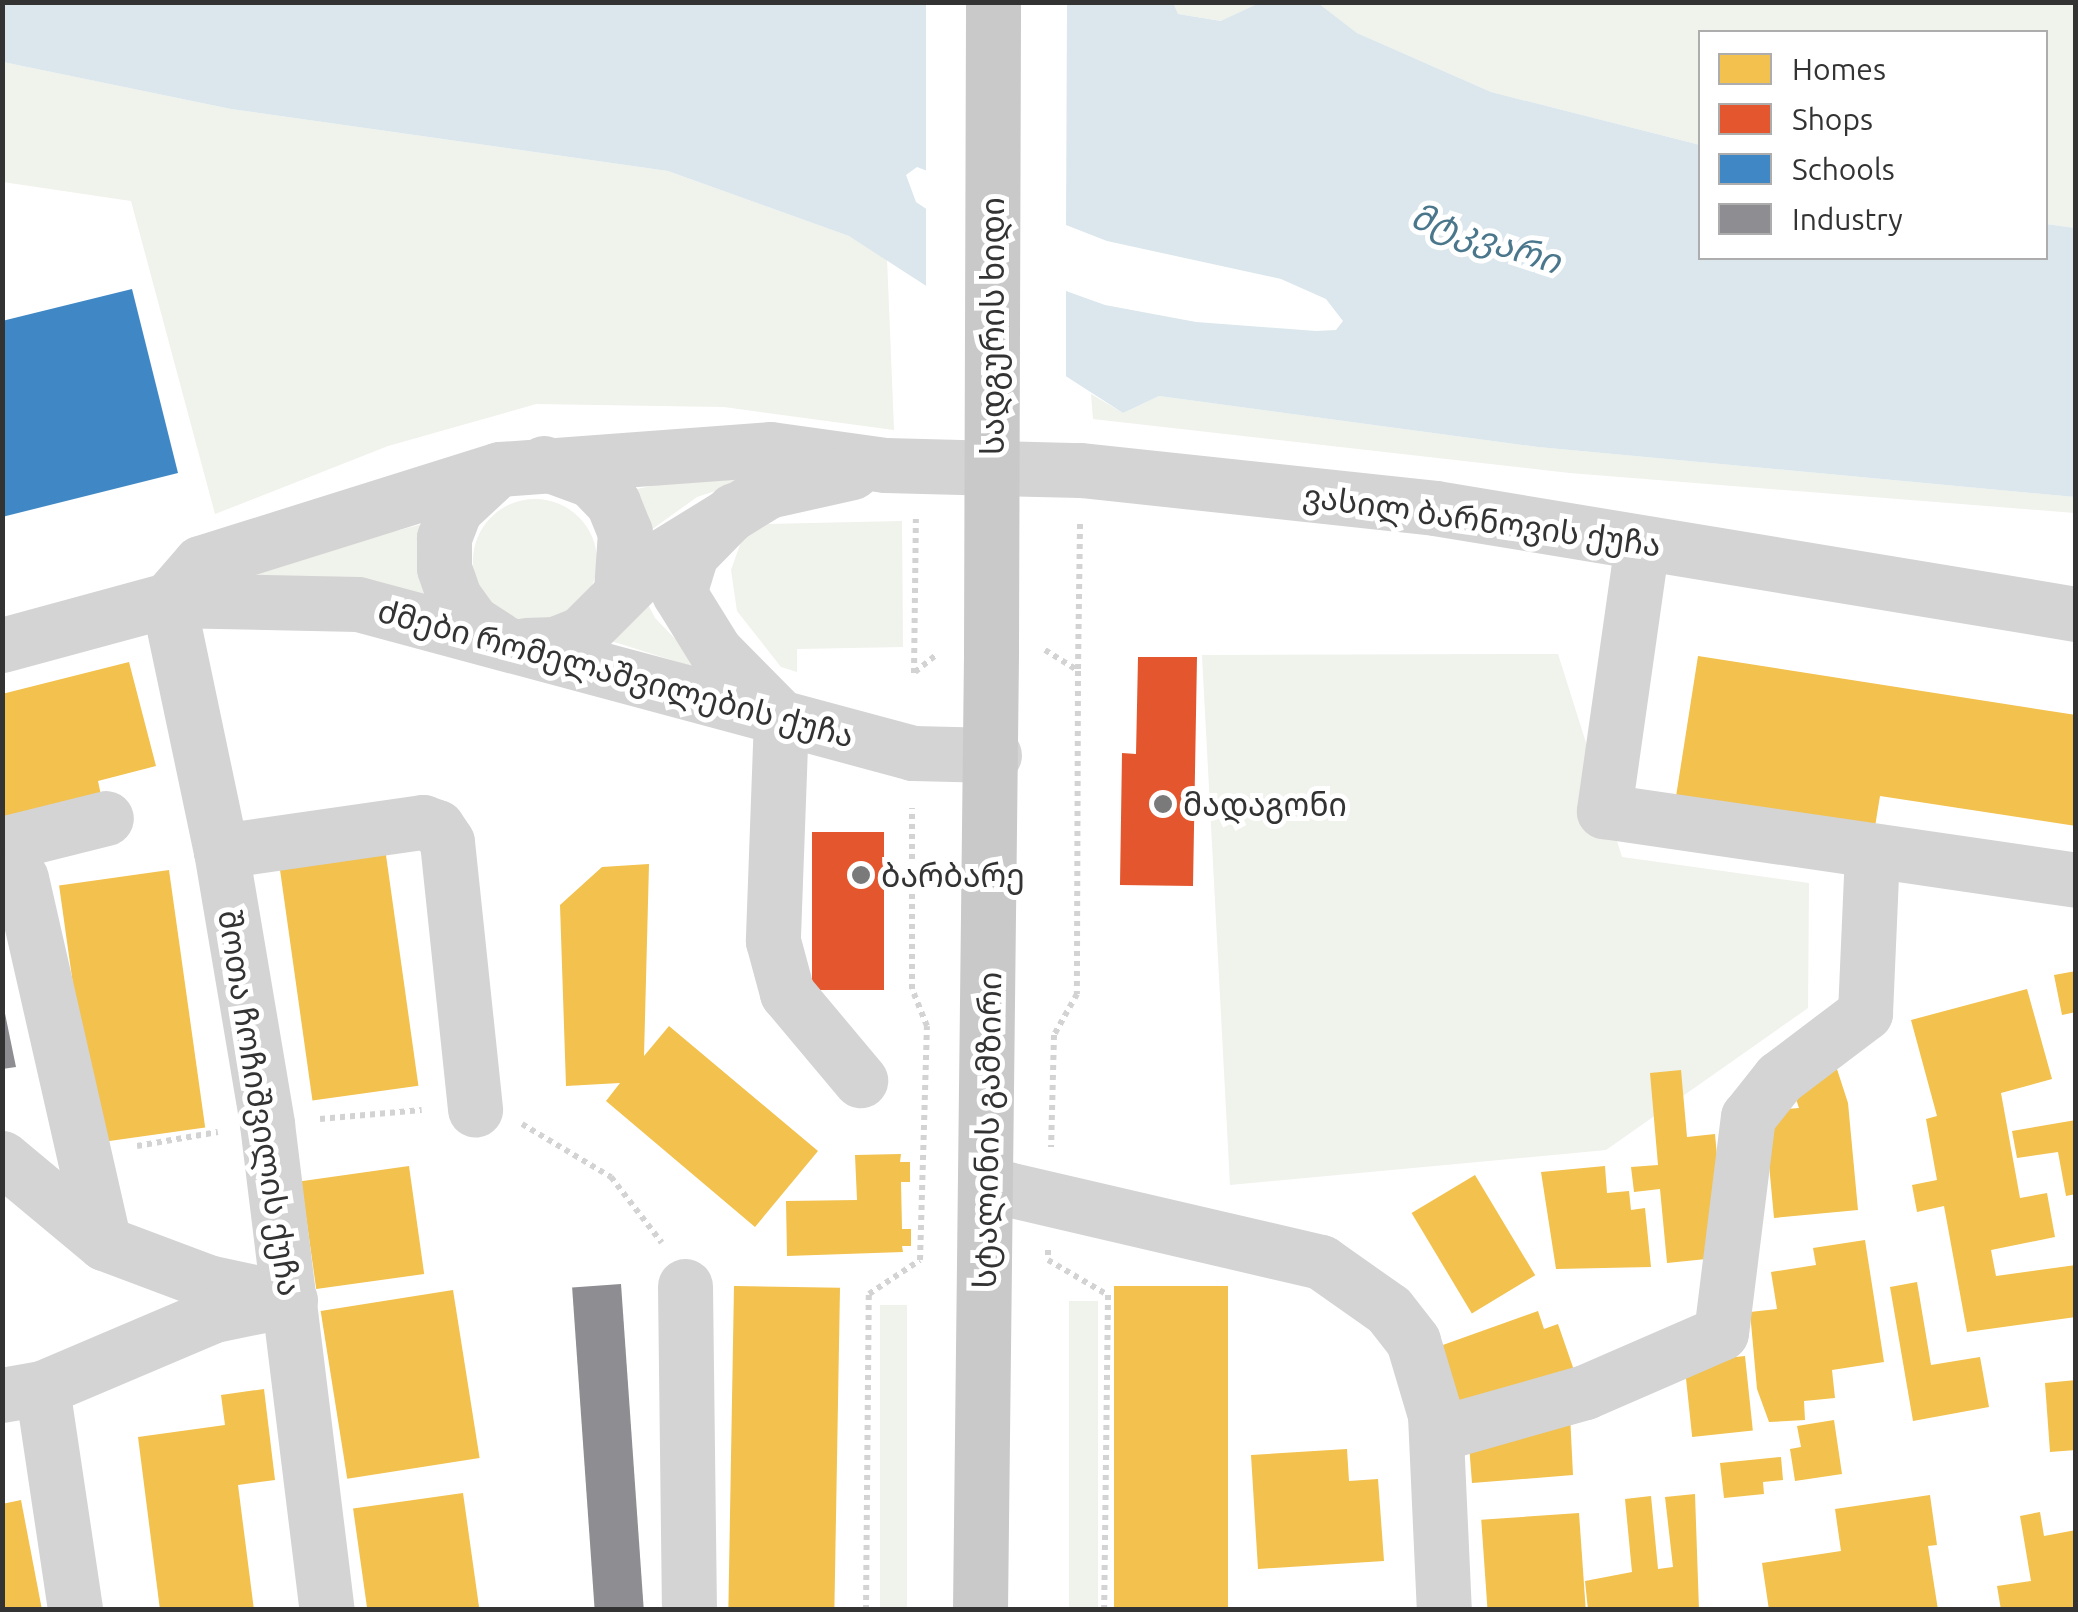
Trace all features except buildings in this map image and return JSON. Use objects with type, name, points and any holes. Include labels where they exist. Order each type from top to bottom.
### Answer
[{"type":"main road","name":"სადგურის ხიდი","points":[[966,651],[993,2]]},
{"type":"main road","name":"სტალინის გამზირი","points":[[966,651],[994,755],[980,1610]]},
{"type":"street","name":"ვასილ ბარნოვის ქუჩა","points":[[168,600],[200,562],[515,465],[770,449],[901,466],[1081,470],[1435,508],[2076,614]]},
{"type":"street","points":[[645,569],[582,633],[512,642],[454,598],[444,568],[454,508],[474,485],[515,465],[562,466],[591,480],[613,503],[645,569],[715,651],[781,718],[773,940],[787,993],[860,1080]]},
{"type":"street","name":"ვასილ ბარნოვის ქუჩა","points":[[645,569],[691,554],[734,510],[768,491],[901,466]]},
{"type":"street","points":[[1642,543],[1604,811],[1872,854],[2076,880]]},
{"type":"street","name":"ძმები რომელაშვილების ქუჩა","points":[[2,644],[168,600],[358,604],[913,752],[994,755]]},
{"type":"street","name":"შოთა ჩოჩიშვილის ქუჩა","points":[[168,600],[221,851],[290,1300],[327,1610]]},
{"type":"street","points":[[104,1243],[12,861],[106,818]]},
{"type":"street","points":[[221,851],[423,822],[437,827],[447,842],[475,1110]]},
{"type":"street","points":[[1438,1434],[1585,1392],[1721,1333],[1748,1117],[1779,1078],[1865,1012],[1872,854]]},
{"type":"street","points":[[2,1158],[104,1243],[208,1282],[290,1300]]},
{"type":"street","points":[[986,1184],[1321,1262],[1389,1310],[1413,1341],[1438,1434],[1444,1610]]},
{"type":"street","points":[[685,1286],[690,1610]]},
{"type":"street","points":[[75,1610],[22,1391],[214,1316],[290,1300]]},
{"type":"path","points":[[901,466],[914,673],[966,651]]},
{"type":"path","points":[[1081,470],[1076,994],[1054,1035],[1048,1260],[1108,1295],[1104,1610]]},
{"type":"path","points":[[1045,650],[1078,670]]},
{"type":"path","points":[[866,1610],[870,1294],[920,1260],[927,1026],[912,989],[912,808]]},
{"type":"path","points":[[475,1110],[520,1122],[611,1178],[644,1215],[685,1286]]},
{"type":"shaded area","points":[[1173,2],[1259,3],[1222,21],[1178,14]]},
{"type":"shaded area","points":[[1318,3],[2075,3],[2075,228],[2048,224],[2048,30],[1698,30],[1698,144],[1491,92],[1357,33]]},
{"type":"shaded area","points":[[3,62],[231,109],[668,171],[849,236],[887,258],[894,430],[724,407],[536,404],[388,446],[215,514],[131,201],[3,182]]},
{"type":"shaded area","points":[[1091,394],[1123,413],[1159,396],[1538,447],[2075,497],[2075,513],[1570,473],[1093,419]]},
{"type":"shaded area","points":[[769,473],[697,497],[651,530],[639,499],[627,491],[686,479]]},
{"type":"shaded area","points":[[535,499],[559,503],[579,517],[593,537],[597,561],[593,585],[579,605],[559,619],[535,623],[511,619],[491,605],[477,585],[473,561],[477,537],[491,517],[511,503]]},
{"type":"shaded area","points":[[438,520],[441,607],[203,589],[365,539]]},
{"type":"shaded area","points":[[902,521],[903,647],[797,649],[797,672],[781,667],[737,611],[731,570],[742,539],[768,524]]},
{"type":"shaded area","points":[[638,585],[655,618],[706,671],[605,639]]},
{"type":"shaded area","points":[[1558,654],[1622,857],[1809,883],[1808,1008],[1606,1150],[1230,1185],[1202,655]]},
{"type":"shaded area","points":[[1069,1301],[1098,1301],[1098,1609],[1069,1609]]},
{"type":"shaded area","points":[[880,1305],[907,1305],[907,1609],[880,1609]]},
{"type":"water","name":"მტკვარი","points":[[1173,2],[1178,14],[1221,21],[1259,3],[1318,3],[1357,33],[1491,92],[1698,144],[1698,260],[2048,260],[2048,224],[2075,228],[2075,497],[1538,447],[1159,396],[1123,413],[849,236],[668,171],[231,109],[3,62],[2,3]],"holes":[[[917,167],[1107,241],[1281,279],[1326,299],[1343,321],[1336,330],[1196,322],[1105,305],[1027,277],[916,202],[906,175]]]},
{"type":"pier","points":[[926,3],[1067,3],[1066,233],[926,175]]},
{"type":"pier","points":[[926,203],[1029,272],[1066,285],[1066,383],[926,290]]},
{"type":"place","name":"მადაგონი","points":[[1163,804]]},
{"type":"place","name":"ბარბარე","points":[[861,875]]}]
